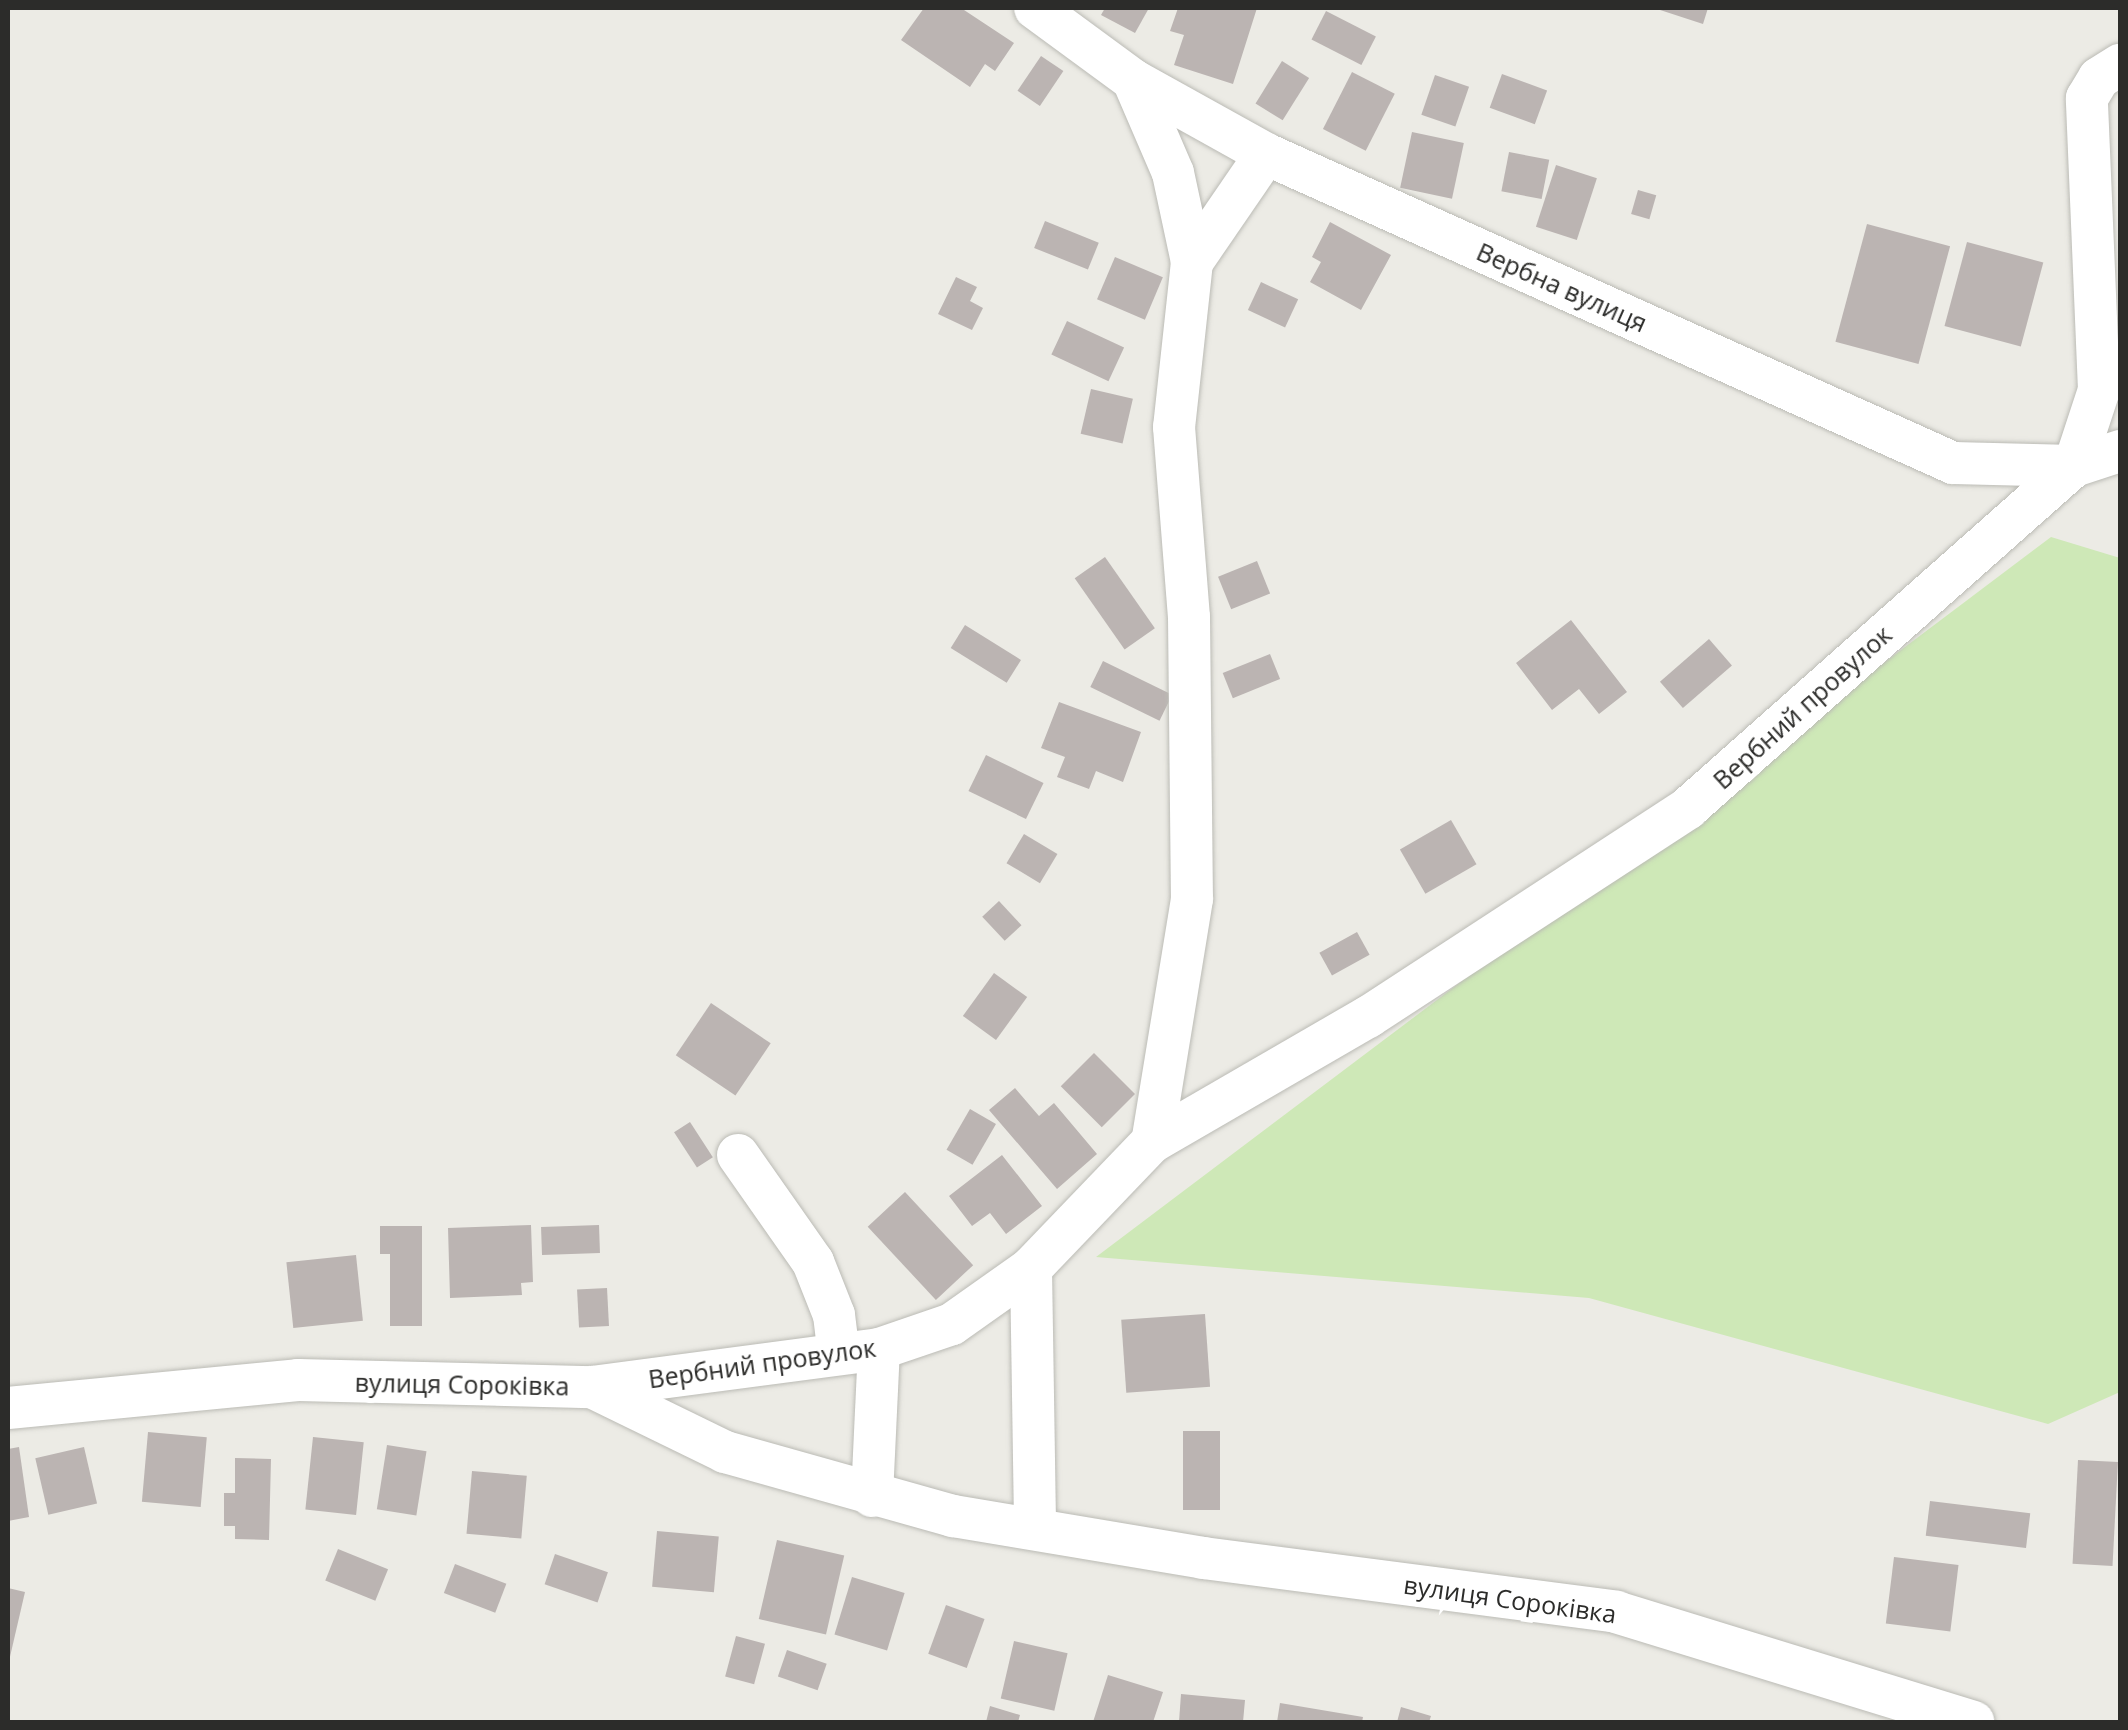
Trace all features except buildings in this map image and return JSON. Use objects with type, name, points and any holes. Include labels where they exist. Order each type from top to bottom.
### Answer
[{"type":"street","name":"Вербна вулиця","points":[[1036,8],[1132,80],[1266,154],[1953,463],[2074,466],[2120,452]]},
{"type":"street","points":[[2074,466],[2099,390],[2087,98],[2099,78],[2120,65]]},
{"type":"street","points":[[1132,80],[1173,174],[1192,262],[1174,426],[1189,618],[1192,899],[1152,1142]]},
{"type":"street","points":[[1192,262],[1266,154]]},
{"type":"street","name":"Вербний провулок","points":[[592,1386],[858,1352],[952,1324],[1031,1268],[1152,1142],[1368,1017],[1688,808],[2074,466]]},
{"type":"street","points":[[738,1154],[813,1262],[834,1316],[858,1352],[872,1496]]},
{"type":"street","points":[[1031,1268],[1035,1528]]},
{"type":"street","name":"вулиця Сороківка","points":[[8,1408],[298,1380],[592,1386],[726,1452],[953,1516],[1202,1558],[1616,1612],[1973,1722]]},
{"type":"green space","points":[[2051,537],[2120,558],[2120,1392],[2048,1424],[1589,1298],[1096,1257]]}]
